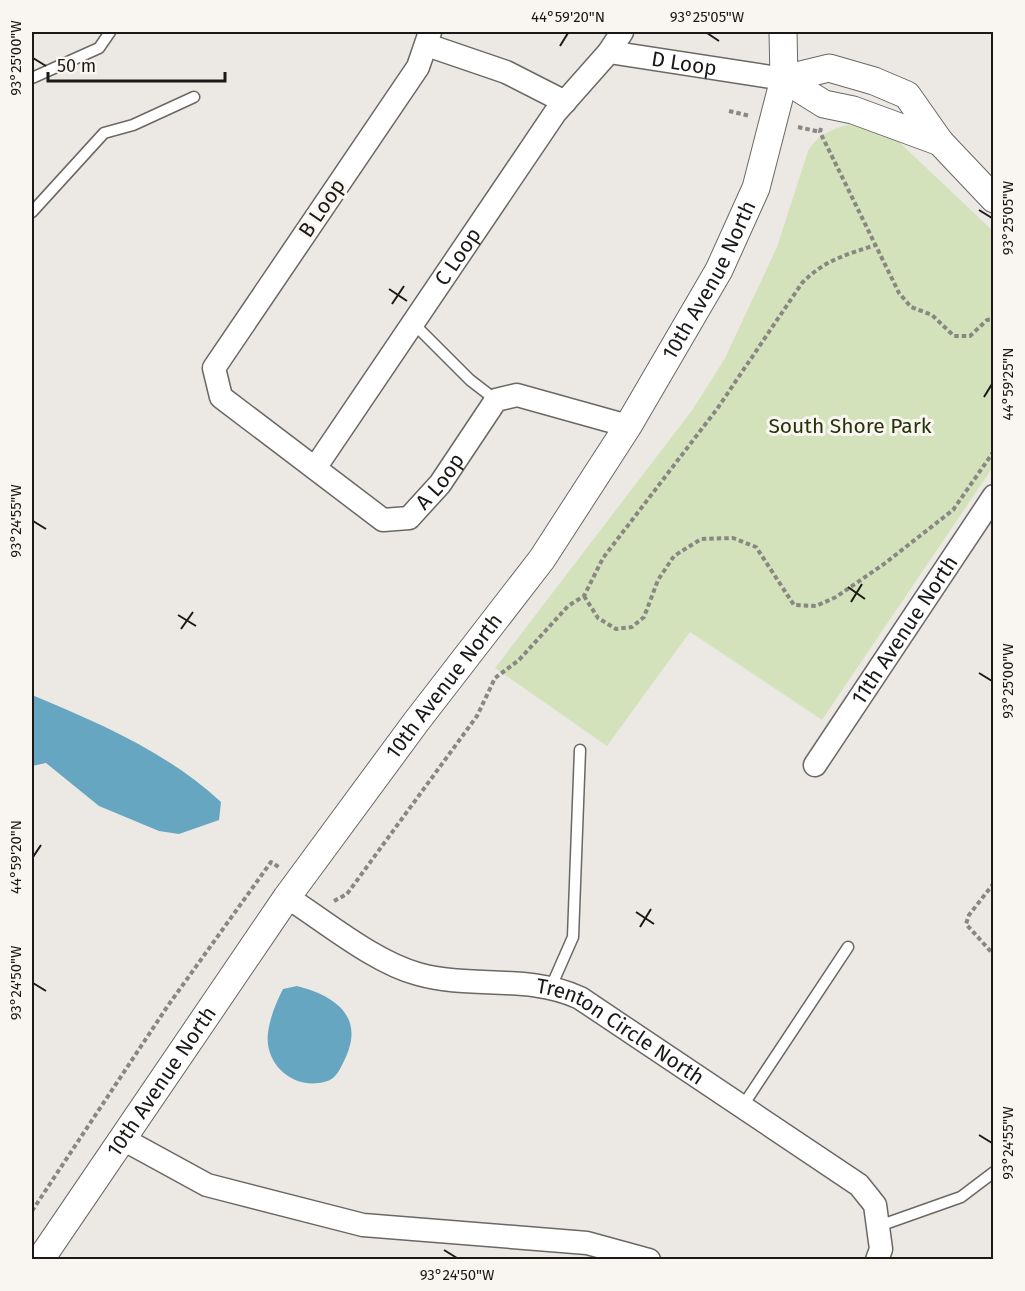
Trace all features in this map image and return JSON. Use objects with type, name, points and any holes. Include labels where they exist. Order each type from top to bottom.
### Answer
[{"type":"street","points":[[609,52],[622,32]]},
{"type":"street","name":"10th Avenue North","points":[[40,1260],[287,897],[416,722],[542,559],[628,426],[719,270],[756,188],[784,79],[783,32]]},
{"type":"street","points":[[428,38],[506,72],[565,102]]},
{"type":"street","name":"B Loop","points":[[214,368],[418,67],[428,38]]},
{"type":"street","name":"D Loop","points":[[609,52],[784,79]]},
{"type":"street","name":"C Loop","points":[[315,468],[412,322],[565,102],[609,52]]},
{"type":"street","points":[[784,79],[829,68],[874,81],[907,95],[940,142],[993,200]]},
{"type":"street","points":[[784,79],[824,104],[853,110],[940,142]]},
{"type":"street","name":"A Loop","points":[[214,368],[221,397],[383,520],[409,518],[440,484],[496,400]]},
{"type":"street","points":[[496,400],[517,395],[628,426]]},
{"type":"street","name":"11th Avenue North","points":[[815,765],[993,496]]},
{"type":"street","name":"Trenton Circle North","points":[[287,897],[386,961],[416,974],[448,980],[551,987],[580,998],[859,1185],[875,1205],[881,1249],[877,1260]]},
{"type":"street","points":[[121,1138],[207,1185],[328,1218],[363,1225],[588,1244],[649,1260]]},
{"type":"lane","points":[[32,78],[99,48],[110,32]]},
{"type":"lane","points":[[32,212],[104,133],[133,125],[194,97]]},
{"type":"lane","points":[[412,322],[470,380],[496,400]]},
{"type":"lane","points":[[551,987],[573,937],[580,750]]},
{"type":"lane","points":[[742,1107],[848,947]]},
{"type":"lane","points":[[879,1226],[961,1197],[993,1172]]},
{"type":"path","points":[[824,104],[820,132],[899,293],[911,307],[932,315],[954,336],[970,336],[987,320],[993,319]]},
{"type":"path","points":[[584,596],[598,618],[616,629],[632,627],[644,617],[658,580],[674,556],[701,539],[733,538],[756,547],[794,604],[816,606],[836,597],[875,570],[953,510],[993,451]]},
{"type":"path","points":[[993,883],[969,915],[966,924],[993,955]]},
{"type":"green space","name":"South Shore Park","points":[[852,124],[898,141],[993,231],[993,467],[822,720],[690,632],[607,746],[495,668],[693,409],[725,358],[777,247],[808,151],[827,133]]},
{"type":"water","points":[[32,695],[131,740],[178,768],[221,802],[219,820],[179,834],[159,831],[99,806],[46,763],[32,766]]},
{"type":"water","points":[[297,986],[335,1002],[349,1020],[350,1044],[345,1059],[335,1076],[328,1081],[313,1083],[292,1078],[283,1072],[271,1055],[268,1033],[274,1010],[283,989]]}]
